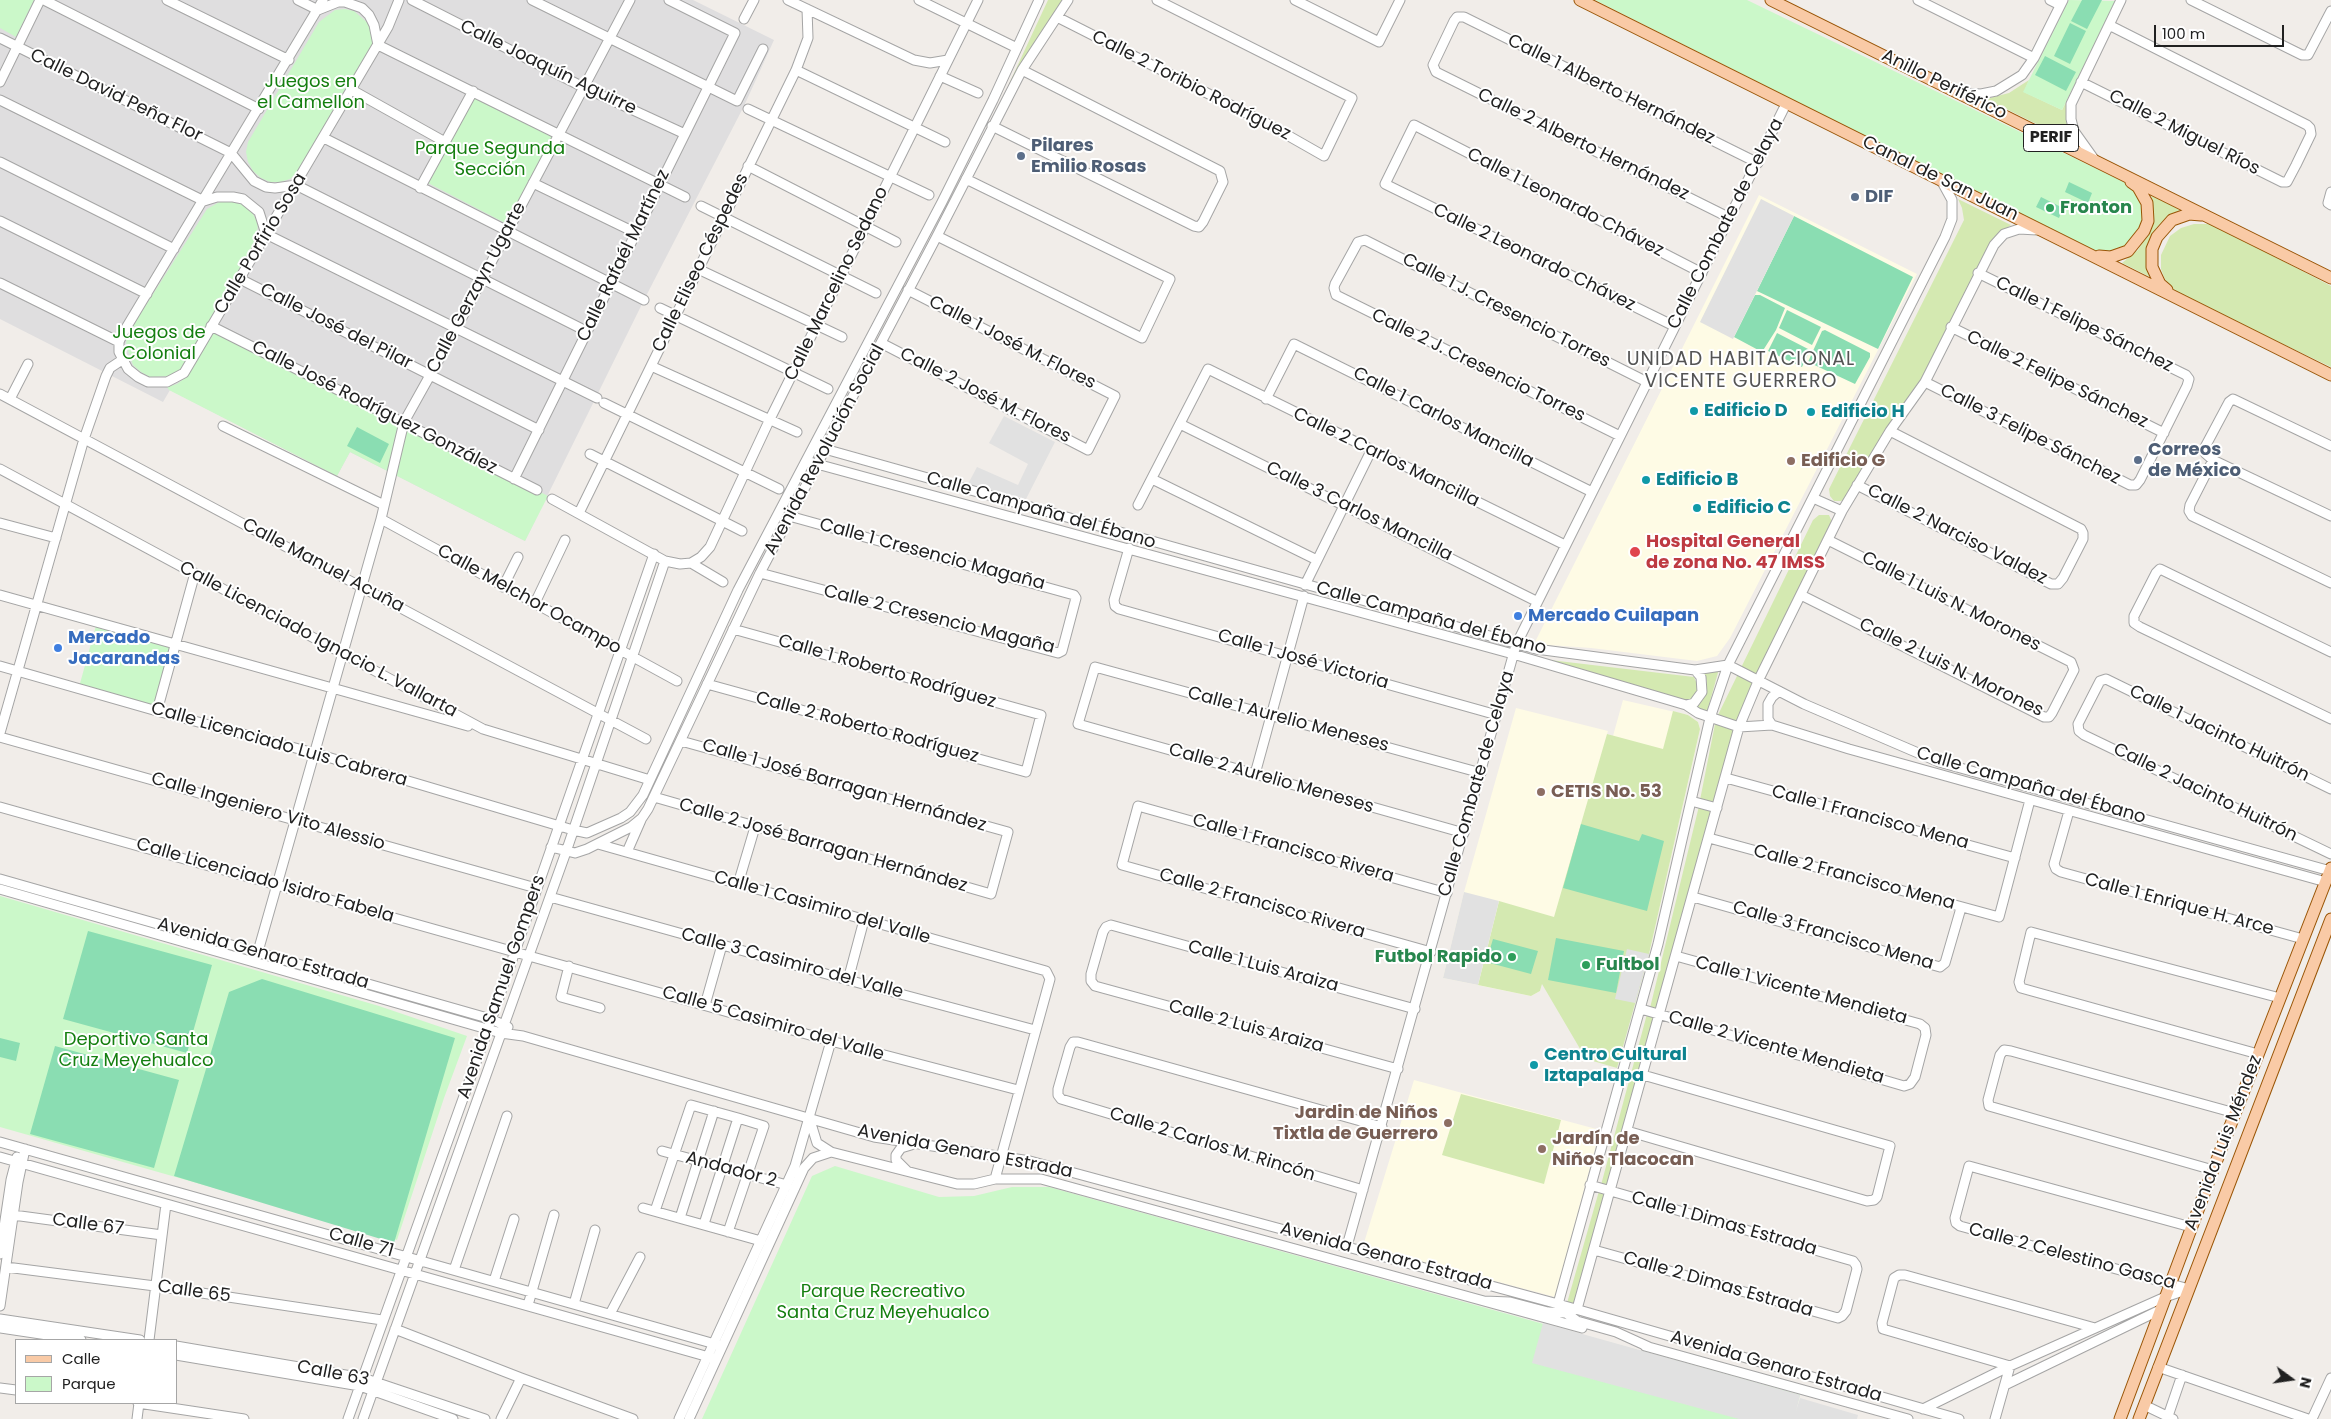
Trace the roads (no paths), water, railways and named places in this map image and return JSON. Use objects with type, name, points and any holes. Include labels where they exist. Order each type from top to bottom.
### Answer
[{"type":"main road","points":[[1580,0],[1786,104]]},
{"type":"main road","name":"Anillo Periférico","points":[[1771,0],[2331,278]]},
{"type":"main road","name":"Canal de San Juan","points":[[1786,104],[1941,179],[2093,256]]},
{"type":"main road","points":[[2093,256],[2111,257],[2128,251],[2144,231],[2148,220],[2147,203],[2138,187],[2122,174]]},
{"type":"main road","points":[[2173,296],[2160,284],[2152,267],[2152,249],[2157,237],[2172,220],[2189,214],[2207,216]]},
{"type":"main road","points":[[2093,256],[2331,375]]},
{"type":"main road","name":"Avenida Luis Méndez","points":[[2120,1419],[2191,1227],[2329,874]]},
{"type":"main road","name":"Avenida Luis Méndez","points":[[2139,1419],[2331,918]]},
{"type":"street","points":[[0,82],[40,0]]},
{"type":"street","points":[[44,0],[259,108]]},
{"type":"street","points":[[166,0],[289,60]]},
{"type":"street","points":[[298,0],[318,10],[338,2],[345,2],[362,8],[374,26],[378,45],[685,197]]},
{"type":"street","points":[[0,735],[84,439],[106,376],[110,368],[122,360],[119,352],[119,342],[231,153],[289,60],[323,0]]},
{"type":"street","name":"Calle Porfirio Sosa","points":[[122,360],[128,370],[148,382],[166,382],[176,379],[184,373],[378,45],[399,0]]},
{"type":"street","name":"Calle Joaquín Aguirre","points":[[412,0],[583,87],[685,134]]},
{"type":"street","points":[[532,0],[737,102],[763,49]]},
{"type":"street","name":"Calle Gerzayn Ugarte","points":[[255,962],[381,519],[404,422],[457,327],[630,0]]},
{"type":"street","name":"Calle Rafaél Martínez","points":[[514,479],[586,331],[710,87],[735,33],[669,0]]},
{"type":"street","points":[[744,19],[754,0]]},
{"type":"street","points":[[788,0],[914,60],[930,63],[948,60]]},
{"type":"street","points":[[919,0],[1017,48]]},
{"type":"street","name":"Calle Marcelino Sedano","points":[[691,563],[701,557],[710,547],[723,522],[769,421],[978,0]]},
{"type":"street","name":"Avenida Revolución Social","points":[[559,826],[587,833],[621,818],[637,805],[738,590],[934,218],[1039,0]]},
{"type":"street","name":"Avenida Revolución Social","points":[[551,847],[575,853],[622,832],[642,818],[681,741],[760,573],[937,236],[992,126],[1022,70],[1068,0]]},
{"type":"street","name":"Calle 2 Toribio Rodríguez","points":[[1057,17],[1258,119],[1324,156],[1352,98],[1157,0]]},
{"type":"street","points":[[1295,0],[1379,42],[1400,0]]},
{"type":"street","points":[[1918,0],[2034,58]]},
{"type":"street","points":[[1960,93],[1981,94],[2009,84],[2022,75],[2034,58],[2061,2],[2050,0]]},
{"type":"street","points":[[2096,161],[2080,142],[2074,131],[2071,119],[2072,104],[2121,0]]},
{"type":"street","points":[[2191,0],[2302,55],[2308,55],[2331,11]]},
{"type":"street","name":"Calle Eliseo Céspedes","points":[[579,513],[796,70],[808,38],[807,9]]},
{"type":"street","name":"Calle 2 Alberto Hernández","points":[[1464,17],[1457,17],[1454,21],[1433,65],[1436,72],[1730,218]]},
{"type":"street","name":"Calle 1 Alberto Hernández","points":[[1464,17],[1758,163]]},
{"type":"street","name":"Calle 2 Miguel Ríos","points":[[2081,82],[2282,182],[2287,182],[2311,134],[2310,128],[2307,125],[2108,25]]},
{"type":"street","name":"Calle David Peña Flor","points":[[0,38],[231,153]]},
{"type":"street","points":[[796,70],[946,142]]},
{"type":"street","points":[[992,126],[1194,226],[1199,227],[1204,222],[1223,182],[1220,171],[1022,70]]},
{"type":"street","points":[[940,76],[978,93]]},
{"type":"street","points":[[352,90],[445,142]]},
{"type":"street","points":[[420,188],[474,91]]},
{"type":"street","points":[[0,100],[204,201],[218,197],[243,199],[259,212],[266,234],[457,327],[779,489]]},
{"type":"street","name":"Calle Combate de Celaya","points":[[1347,1246],[1516,645],[1536,601],[1786,104]]},
{"type":"street","points":[[748,109],[929,196]]},
{"type":"street","name":"Calle 2 Leonardo Chávez","points":[[1427,132],[1414,125],[1385,184],[1674,326]]},
{"type":"street","name":"Calle 1 Leonardo Chávez","points":[[1427,132],[1702,273]]},
{"type":"street","points":[[324,138],[644,300]]},
{"type":"street","points":[[231,153],[244,172],[260,184],[275,188],[296,185],[586,331]]},
{"type":"street","points":[[0,162],[174,250]]},
{"type":"street","points":[[748,166],[896,242]]},
{"type":"street","points":[[937,236],[1142,338],[1170,279],[966,179]]},
{"type":"street","points":[[1649,1347],[1616,1332],[1577,1321],[1558,1304],[1658,944],[1710,718],[1728,666],[1945,238],[1952,219],[1952,200],[1941,179]]},
{"type":"street","points":[[533,182],[636,233]]},
{"type":"street","points":[[2330,204],[2331,192]]},
{"type":"street","points":[[701,206],[876,293]]},
{"type":"street","points":[[0,222],[147,294]]},
{"type":"street","points":[[1484,1301],[1510,1302],[1548,1312],[1566,1313],[1577,1310],[1739,727],[1759,679],[1842,511],[1890,431],[1925,382],[1978,273],[1994,245],[2004,234],[2019,230],[2042,230]]},
{"type":"street","name":"Calle 2 J. Cresencio Torres","points":[[1365,240],[1355,245],[1334,288],[1336,295],[1620,436]]},
{"type":"street","name":"Calle 1 J. Cresencio Torres","points":[[1365,240],[1647,382]]},
{"type":"street","points":[[698,268],[842,336]]},
{"type":"street","name":"Calle 1 Felipe Sánchez","points":[[1978,273],[2177,371],[2188,379],[2188,386],[2164,433]]},
{"type":"street","name":"Calle José del Pilar","points":[[240,279],[539,430]]},
{"type":"street","points":[[0,283],[119,342]]},
{"type":"street","name":"Calle 1 José M. Flores","points":[[908,290],[1115,396],[1088,450]]},
{"type":"street","points":[[660,308],[828,389]]},
{"type":"street","name":"Calle José Rodríguez González","points":[[211,326],[537,490]]},
{"type":"street","name":"Calle 2 Felipe Sánchez","points":[[1952,327],[2164,433]]},
{"type":"street","name":"Calle 2 José M. Flores","points":[[881,343],[1088,450]]},
{"type":"street","name":"Calle 1 Carlos Mancilla","points":[[1266,399],[1294,344],[1592,492]]},
{"type":"street","points":[[10,399],[28,364]]},
{"type":"street","points":[[651,366],[769,421],[798,432]]},
{"type":"street","name":"Calle 2 Carlos Mancilla","points":[[1180,424],[1208,369],[1565,545]]},
{"type":"street","name":"Calle 3 Felipe Sánchez","points":[[1925,382],[2130,485],[2136,485],[2164,433]]},
{"type":"street","name":"Calle Manuel Acuña","points":[[0,394],[361,585],[646,739]]},
{"type":"street","points":[[2331,446],[2233,399],[2228,402],[2206,447],[2209,457],[2188,512],[2192,516],[2331,583]]},
{"type":"street","points":[[1138,505],[1180,424]]},
{"type":"street","name":"Calle 3 Carlos Mancilla","points":[[1180,424],[1536,601]]},
{"type":"street","points":[[223,426],[384,505]]},
{"type":"street","name":"Calle 2 Narciso Valdez","points":[[1857,485],[2051,584],[2058,584],[2064,578],[2079,547],[2083,533],[2080,529],[1890,431]]},
{"type":"street","name":"Calle Campaña del Ébano","points":[[814,446],[840,455],[1536,650],[1695,670],[1728,666],[1759,679],[1779,691],[1939,762],[2329,874]]},
{"type":"street","points":[[1305,585],[1371,451]]},
{"type":"street","points":[[590,454],[742,531]]},
{"type":"street","points":[[835,468],[835,461],[840,455]]},
{"type":"street","points":[[2209,457],[2331,516]]},
{"type":"street","name":"Calle Campaña del Ébano","points":[[806,461],[1513,654],[1686,705],[1710,718],[1739,727],[1772,725],[1849,749],[2069,811],[2329,874]]},
{"type":"street","name":"Calle Licenciado Ignacio L. Vallarta","points":[[0,469],[342,652],[483,730],[650,780]]},
{"type":"street","points":[[1152,479],[1317,560]]},
{"type":"street","points":[[1813,498],[1842,511]]},
{"type":"street","points":[[552,499],[665,561],[680,564],[691,563],[723,582]]},
{"type":"street","name":"Calle 1 Cresencio Magaña","points":[[790,516],[1074,595]]},
{"type":"street","name":"Calle Melchor Ocampo","points":[[381,519],[503,587],[620,648],[677,681]]},
{"type":"street","points":[[0,523],[56,538]]},
{"type":"street","points":[[535,603],[564,540]]},
{"type":"street","name":"Calle 1 Luis N. Morones","points":[[1828,540],[2074,665]]},
{"type":"street","name":"Calle 1 José Victoria","points":[[1129,548],[1114,600],[1115,606],[1119,609],[1497,715]]},
{"type":"street","name":"Avenida Samuel Gompers","points":[[348,1419],[488,1029],[597,712],[654,554]]},
{"type":"street","points":[[503,587],[518,557]]},
{"type":"street","points":[[1212,571],[1214,559]]},
{"type":"street","name":"Avenida Samuel Gompers","points":[[363,1419],[574,830],[665,561]]},
{"type":"street","points":[[2331,652],[2160,569],[2156,573],[2134,616],[2134,623],[2331,719]]},
{"type":"street","points":[[157,711],[195,573]]},
{"type":"street","name":"Calle 2 Cresencio Magaña","points":[[760,573],[1059,653],[1062,651],[1076,598],[1074,595]]},
{"type":"street","points":[[0,595],[483,730]]},
{"type":"street","name":"Calle 2 Luis N. Morones","points":[[1801,595],[2044,717],[2049,717],[2052,713],[2074,670],[2074,665]]},
{"type":"street","points":[[1255,774],[1304,596]]},
{"type":"street","name":"Calle 1 Roberto Rodríguez","points":[[733,629],[1041,715],[1026,772]]},
{"type":"street","name":"Calle Licenciado Luis Cabrera","points":[[0,666],[314,753],[559,826]]},
{"type":"street","name":"Calle 1 Aurelio Meneses","points":[[1078,724],[1095,667],[1481,773]]},
{"type":"street","points":[[1686,705],[1694,703],[1702,692],[1701,677],[1695,670]]},
{"type":"street","name":"Calle 1 Jacinto Huitrón","points":[[2079,731],[2078,724],[2100,680],[2106,679],[2331,789]]},
{"type":"street","name":"Calle 2 Roberto Rodríguez","points":[[707,684],[1026,772]]},
{"type":"street","points":[[1772,725],[1768,719],[1768,704],[1779,691]]},
{"type":"street","name":"Calle 2 Aurelio Meneses","points":[[1078,724],[1464,833]]},
{"type":"street","name":"Calle 2 Jacinto Huitrón","points":[[2079,731],[2331,854]]},
{"type":"street","name":"Calle Ingeniero Vito Alessio","points":[[0,735],[536,888]]},
{"type":"street","name":"Calle 1 José Barragan Hernández","points":[[681,741],[1008,832],[992,894]]},
{"type":"street","name":"Calle 1 Francisco Mena","points":[[1726,778],[2015,858]]},
{"type":"street","name":"Calle 2 José Barragan Hernández","points":[[654,797],[992,894]]},
{"type":"street","points":[[2015,858],[2030,800]]},
{"type":"street","points":[[1691,801],[1717,808]]},
{"type":"street","name":"Calle 1 Francisco Rivera","points":[[1122,865],[1138,806],[1447,893]]},
{"type":"street","name":"Calle Licenciado Isidro Fabela","points":[[0,807],[529,955]]},
{"type":"street","name":"Calle 1 Enrique H. Arce","points":[[2069,811],[2054,864],[2056,869],[2303,939]]},
{"type":"street","points":[[627,852],[642,818]]},
{"type":"street","points":[[738,884],[756,827]]},
{"type":"street","name":"Calle 2 Francisco Mena","points":[[1709,838],[1999,917],[2015,858]]},
{"type":"street","name":"Calle 1 Casimiro del Valle","points":[[598,844],[1046,971],[1050,979],[1035,1030]]},
{"type":"street","name":"Calle 2 Francisco Rivera","points":[[1122,865],[1431,952]]},
{"type":"street","name":"Avenida Genaro Estrada","points":[[0,879],[491,1019],[503,1029]]},
{"type":"street","name":"Avenida Genaro Estrada","points":[[0,889],[488,1029],[503,1029],[874,1137],[1000,1158],[1030,1161],[1558,1304],[1959,1419]]},
{"type":"street","name":"Calle 3 Francisco Mena","points":[[1693,896],[1940,966],[1945,963],[1961,908]]},
{"type":"street","name":"Calle 3 Casimiro del Valle","points":[[550,897],[1035,1030]]},
{"type":"street","points":[[848,980],[864,920]]},
{"type":"street","name":"Calle 1 Luis Araiza","points":[[1095,986],[1091,981],[1091,974],[1100,940],[1106,927],[1111,926],[1415,1009]]},
{"type":"street","points":[[2258,1054],[2021,988],[2019,982],[2031,932],[2280,998]]},
{"type":"street","points":[[705,1005],[722,945]]},
{"type":"street","name":"Calle 5 Casimiro del Valle","points":[[529,955],[831,1041],[1018,1090]]},
{"type":"street","name":"Calle 1 Vicente Mendieta","points":[[1676,956],[1920,1024],[1925,1028],[1926,1035],[1914,1077],[1910,1084]]},
{"type":"street","points":[[570,966],[561,997],[600,1008]]},
{"type":"street","name":"Calle 2 Luis Araiza","points":[[1095,986],[1398,1069]]},
{"type":"street","name":"Calle 2 Vicente Mendieta","points":[[1641,1009],[1904,1086],[1910,1084]]},
{"type":"street","points":[[995,1179],[1035,1030]]},
{"type":"street","points":[[718,1345],[795,1166],[831,1041]]},
{"type":"street","name":"Calle 2 Carlos M. Rincón","points":[[1363,1190],[1061,1100],[1058,1095],[1058,1089],[1070,1047],[1073,1042],[1078,1042],[1382,1127]]},
{"type":"street","points":[[2213,1170],[1989,1106],[1988,1100],[2000,1056],[2004,1050],[2011,1051],[2235,1113]]},
{"type":"street","points":[[1627,1131],[1867,1201],[1874,1200],[1877,1197],[1890,1146],[1643,1074]]},
{"type":"street","points":[[655,1211],[691,1105],[714,1111],[764,1126],[728,1232]]},
{"type":"street","points":[[680,1218],[714,1111]]},
{"type":"street","points":[[454,1270],[507,1116]]},
{"type":"street","points":[[809,1117],[817,1143],[831,1152]]},
{"type":"street","points":[[704,1224],[738,1118]]},
{"type":"street","name":"Calle 71","points":[[0,1142],[718,1345]]},
{"type":"street","points":[[909,1172],[896,1160],[896,1155],[901,1148],[914,1144]]},
{"type":"street","points":[[0,1254],[3,1206],[23,1148]]},
{"type":"street","name":"Andador 2","points":[[662,1151],[787,1185]]},
{"type":"street","points":[[679,1419],[712,1358],[804,1168],[813,1158],[831,1152]]},
{"type":"street","name":"Avenida Genaro Estrada","points":[[831,1152],[957,1184],[974,1184],[995,1179],[1041,1179],[1908,1419]]},
{"type":"street","name":"Calle 71","points":[[0,1157],[712,1358]]},
{"type":"street","points":[[0,1306],[19,1162]]},
{"type":"street","name":"Calle 2 Celestino Gasca","points":[[2189,1289],[1956,1224],[1955,1218],[1969,1166],[2191,1227]]},
{"type":"street","name":"Calle 1 Dimas Estrada","points":[[1590,1185],[1853,1261],[1856,1265],[1846,1311],[1842,1316]]},
{"type":"street","points":[[149,1339],[166,1204]]},
{"type":"street","points":[[643,1208],[762,1241]]},
{"type":"street","name":"Calle 67","points":[[13,1214],[162,1235]]},
{"type":"street","points":[[528,1306],[554,1215]]},
{"type":"street","points":[[494,1281],[514,1219]]},
{"type":"street","points":[[574,1304],[595,1230]]},
{"type":"street","name":"Calle 2 Dimas Estrada","points":[[1594,1250],[1828,1316],[1838,1318],[1842,1316]]},
{"type":"street","points":[[610,1314],[640,1258]]},
{"type":"street","name":"Calle 65","points":[[6,1267],[155,1286],[382,1320]]},
{"type":"street","points":[[2010,1366],[1884,1329],[1882,1323],[1894,1278],[1899,1275],[2095,1328]]},
{"type":"street","points":[[1923,1409],[2010,1366],[2165,1297],[2189,1289]]},
{"type":"street","points":[[2005,1384],[2160,1310]]},
{"type":"street","points":[[0,1319],[133,1339]]},
{"type":"street","points":[[639,1338],[646,1324]]},
{"type":"street","points":[[0,1328],[74,1339]]},
{"type":"street","points":[[396,1329],[633,1419]]},
{"type":"street","name":"Calle 63","points":[[178,1346],[361,1382],[485,1419]]},
{"type":"street","name":"Calle 63","points":[[178,1355],[361,1382]]},
{"type":"street","points":[[690,1419],[712,1358]]},
{"type":"street","points":[[1995,1419],[2010,1366]]},
{"type":"street","points":[[2158,1367],[2310,1419],[2331,1378]]},
{"type":"street","points":[[2144,1405],[2170,1418],[2182,1375]]},
{"type":"street","points":[[501,1419],[521,1378]]},
{"type":"street","name":"Calle 63","points":[[375,1386],[453,1419]]},
{"type":"street","points":[[0,1388],[15,1390]]},
{"type":"street","points":[[137,1419],[139,1404]]},
{"type":"street","points":[[146,1404],[244,1419]]},
{"type":"place","name":"Pilares Emilio Rosas","points":[[1021,156]]},
{"type":"place","name":"DIF","points":[[1855,197]]},
{"type":"place","name":"Fronton","points":[[2050,208]]},
{"type":"place","name":"Edificio D","points":[[1694,411]]},
{"type":"place","name":"Edificio H","points":[[1811,412]]},
{"type":"place","name":"Correos de México","points":[[2138,460]]},
{"type":"place","name":"Edificio G","points":[[1791,461]]},
{"type":"place","name":"Edificio B","points":[[1646,480]]},
{"type":"place","name":"Edificio C","points":[[1697,508]]},
{"type":"place","name":"Hospital General de zona No. 47 IMSS","points":[[1635,552]]},
{"type":"place","name":"Mercado Cuilapan","points":[[1518,616]]},
{"type":"place","name":"Mercado Jacarandas","points":[[58,648]]},
{"type":"place","name":"CETIS No. 53","points":[[1541,792]]},
{"type":"place","name":"Futbol Rapido","points":[[1512,957]]},
{"type":"place","name":"Fultbol","points":[[1586,965]]},
{"type":"place","name":"Centro Cultural Iztapalapa","points":[[1534,1065]]},
{"type":"place","name":"Jardin de Niños Tixtla de Guerrero","points":[[1448,1123]]},
{"type":"place","name":"Jardín de Niños Tlacocan","points":[[1542,1149]]},
{"type":"district","name":"UNIDAD HABITACIONAL VICENTE GUERRERO","points":[[1741,371]]},
{"type":"park label","name":"Juegos en el Camellon","points":[[311,92]]},
{"type":"park label","name":"Parque Segunda Sección","points":[[490,159]]},
{"type":"park label","name":"Juegos de Colonial","points":[[159,343]]},
{"type":"park label","name":"Deportivo Santa Cruz Meyehualco","points":[[136,1050]]},
{"type":"park label","name":"Parque Recreativo Santa Cruz Meyehualco","points":[[883,1302]]}]
